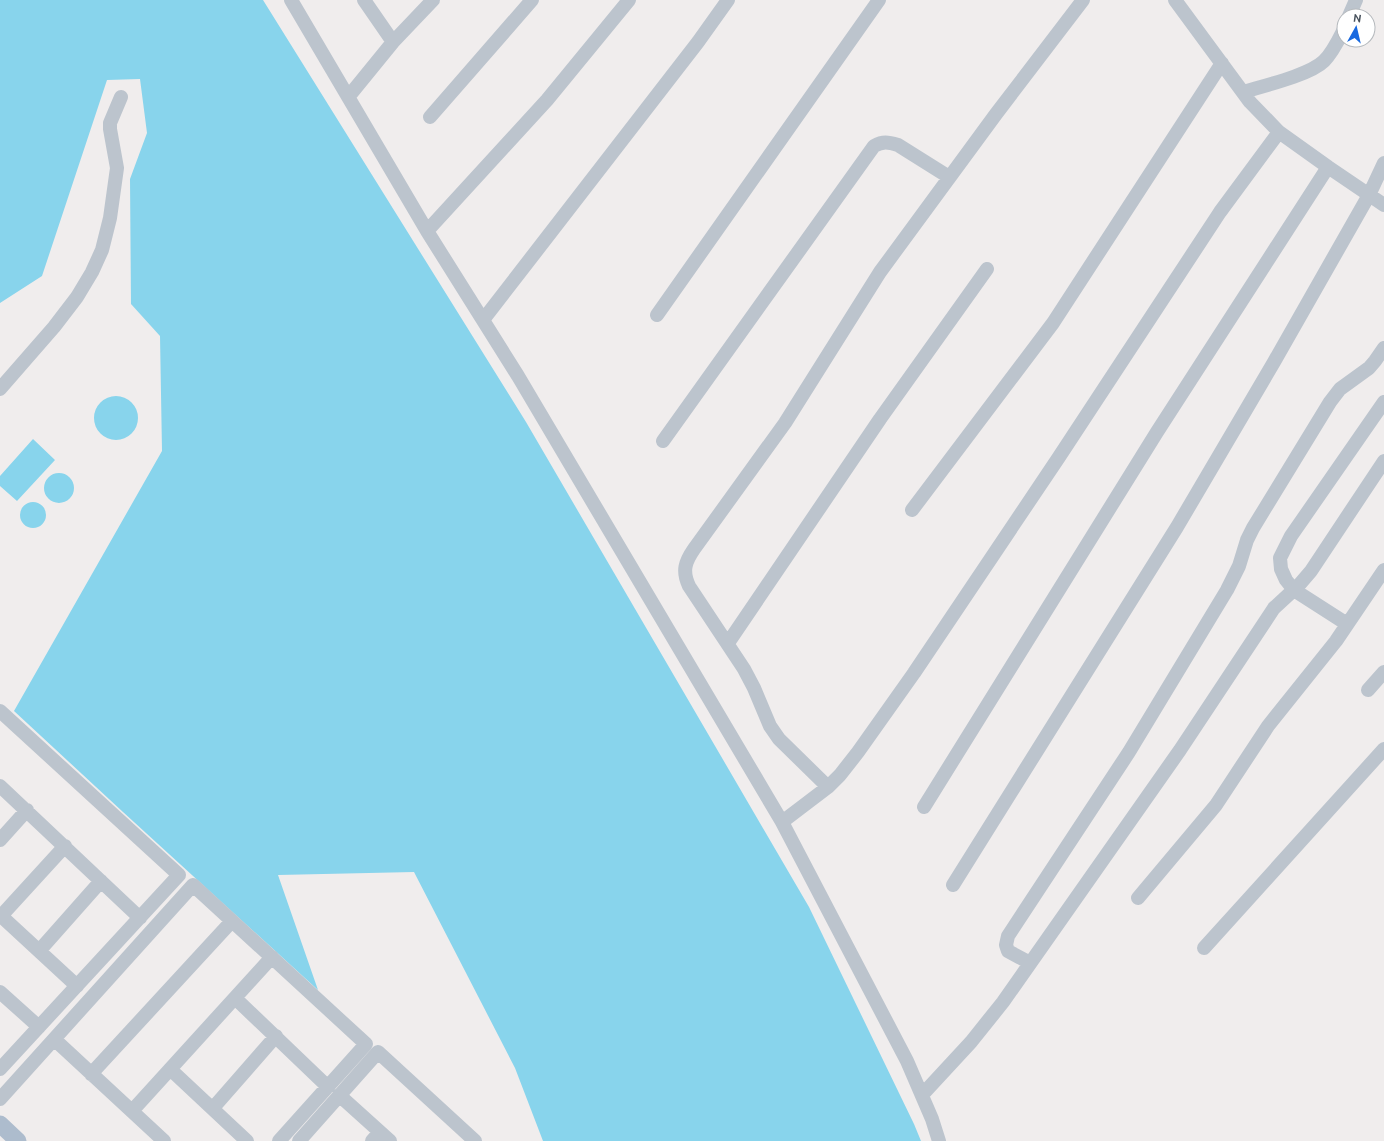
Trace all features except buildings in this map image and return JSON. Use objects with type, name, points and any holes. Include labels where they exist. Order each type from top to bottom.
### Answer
[{"type":"main road","points":[[0,1124],[18,1141]]},
{"type":"street","points":[[291,0],[428,231],[518,376],[782,822],[907,1061],[932,1119],[939,1141]]},
{"type":"street","points":[[364,0],[393,42]]},
{"type":"street","points":[[349,96],[393,42],[433,0]]},
{"type":"street","points":[[430,117],[532,0]]},
{"type":"street","points":[[428,231],[547,100],[629,0]]},
{"type":"street","points":[[483,320],[698,42],[728,0]]},
{"type":"street","points":[[657,315],[879,0]]},
{"type":"street","points":[[828,787],[779,739],[770,726],[754,688],[744,669],[728,643],[688,586],[685,578],[685,571],[689,558],[785,422],[880,272],[996,114],[1083,0]]},
{"type":"street","points":[[1175,0],[1250,102],[1279,132],[1384,205]]},
{"type":"street","points":[[1243,92],[1312,70],[1324,61],[1336,43]]},
{"type":"street","points":[[912,510],[1053,323],[1222,63]]},
{"type":"street","points":[[0,389],[54,327],[77,297],[92,272],[102,250],[110,218],[117,168],[110,123],[121,97]]},
{"type":"street","points":[[782,822],[828,787],[840,775],[858,752],[914,673],[1059,457],[1220,212],[1279,132]]},
{"type":"street","points":[[663,440],[874,146],[881,142],[889,142],[898,145],[949,178]]},
{"type":"street","points":[[953,885],[1177,527],[1370,195],[1384,163]]},
{"type":"street","points":[[924,807],[1157,432],[1328,167]]},
{"type":"street","points":[[728,643],[880,419],[987,269]]},
{"type":"street","points":[[1030,963],[1008,951],[1006,945],[1008,936],[1129,752],[1227,590],[1239,566],[1247,540],[1253,528],[1323,412],[1340,389],[1369,368],[1384,348]]},
{"type":"street","points":[[1348,624],[1294,590],[1286,580],[1281,569],[1280,558],[1291,536],[1314,501],[1384,402]]},
{"type":"street","points":[[922,1095],[971,1042],[1003,1002],[1180,750],[1274,608],[1294,590],[1317,562],[1384,461]]},
{"type":"street","points":[[1138,898],[1216,805],[1268,726],[1322,660],[1384,570]]},
{"type":"street","points":[[1368,690],[1384,672]]},
{"type":"street","points":[[0,711],[179,875],[0,1069]]},
{"type":"street","points":[[1204,948],[1384,750]]},
{"type":"street","points":[[0,786],[140,918]]},
{"type":"street","points":[[0,840],[27,810]]},
{"type":"street","points":[[65,846],[0,915],[77,986]]},
{"type":"street","points":[[39,951],[101,881]]},
{"type":"street","points":[[0,1099],[193,885],[366,1044],[279,1141]]},
{"type":"street","points":[[91,1074],[232,920]]},
{"type":"street","points":[[132,1110],[272,957]]},
{"type":"street","points":[[0,992],[39,1027]]},
{"type":"street","points":[[235,998],[328,1087]]},
{"type":"street","points":[[212,1108],[276,1036]]},
{"type":"street","points":[[54,1039],[164,1141]]},
{"type":"street","points":[[299,1141],[378,1052],[475,1141]]},
{"type":"street","points":[[170,1069],[247,1141]]},
{"type":"street","points":[[339,1095],[381,1138]]},
{"type":"water","points":[[0,0],[263,0],[526,422],[809,907],[921,1141],[543,1141],[515,1068],[414,872],[278,875],[318,990],[14,711],[162,451],[160,336],[131,304],[130,179],[147,133],[140,79],[107,80],[42,276],[0,303]]},
{"type":"water","points":[[112,396],[120,396],[125,397],[132,402],[137,409],[137,427],[132,434],[125,439],[112,440],[104,437],[97,430],[94,422],[94,414],[97,406],[104,399]]},
{"type":"water","points":[[33,439],[55,460],[17,501],[0,486],[0,476]]},
{"type":"water","points":[[59,473],[70,477],[74,488],[70,499],[59,503],[48,499],[44,488],[48,477]]},
{"type":"water","points":[[33,502],[42,506],[46,515],[42,524],[33,528],[24,524],[20,515],[24,506]]}]
